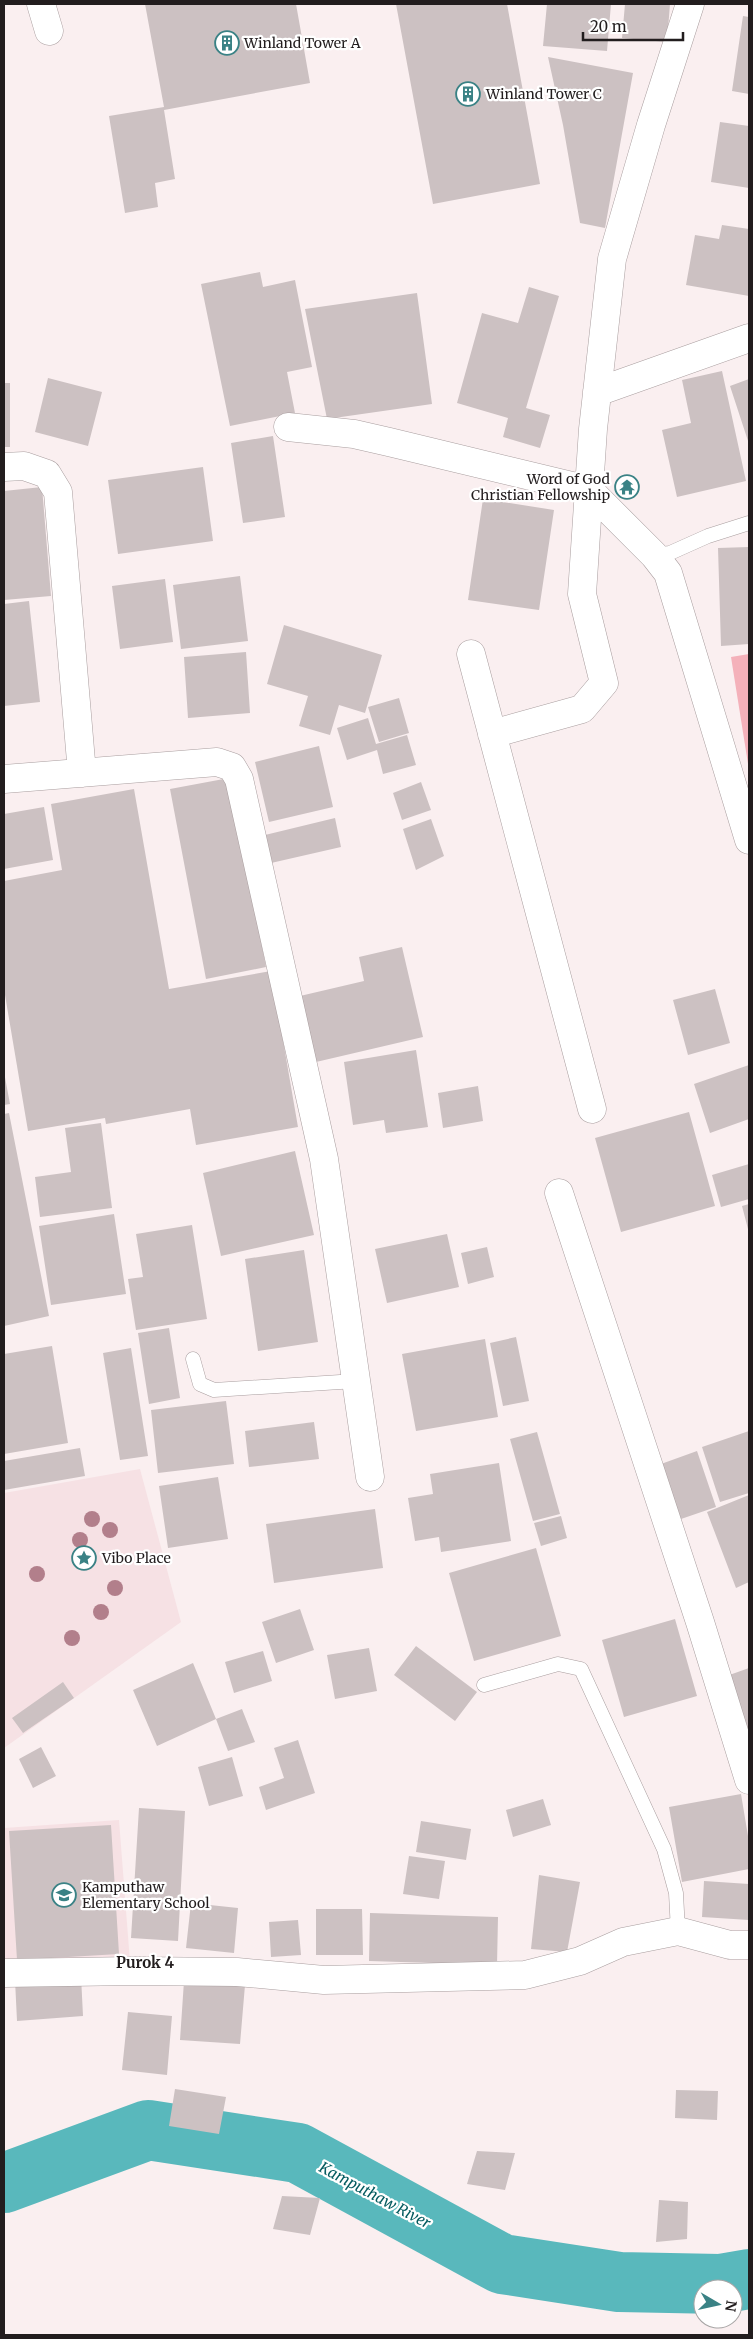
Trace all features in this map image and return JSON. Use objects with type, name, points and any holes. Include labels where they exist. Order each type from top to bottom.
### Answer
[{"type":"street","points":[[41,4],[49,31]]},
{"type":"street","points":[[492,734],[582,709],[604,683],[582,594],[597,392],[612,259],[651,125],[690,4]]},
{"type":"street","points":[[597,392],[749,338]]},
{"type":"street","points":[[288,427],[354,434],[589,490],[654,555],[668,573],[749,840]]},
{"type":"street","points":[[4,467],[24,466],[47,474],[58,492],[82,773]]},
{"type":"street","points":[[471,654],[592,1109]]},
{"type":"street","points":[[4,779],[217,762],[232,766],[239,779],[324,1159],[370,1477]]},
{"type":"street","points":[[560,1193],[697,1613],[749,1780]]},
{"type":"street","points":[[4,1973],[237,1972],[324,1980],[525,1975],[580,1961],[623,1942],[678,1931],[730,1946],[749,1945]]},
{"type":"lane","points":[[654,555],[670,553],[708,536],[749,523]]},
{"type":"lane","points":[[193,1359],[200,1384],[214,1390],[356,1381]]},
{"type":"lane","points":[[484,1685],[558,1664],[581,1669],[664,1849],[676,1894],[678,1931]]},
{"type":"shaded area","points":[[749,654],[749,770],[731,657]]},
{"type":"shaded area","name":"Vibo Place","points":[[140,1469],[181,1622],[4,1748],[4,1493]]},
{"type":"shaded area","name":"Kamputhaw Elementary School","points":[[119,1820],[130,1962],[4,1968],[4,1828]]},
{"type":"building","name":"Winland Tower A","points":[[145,4],[296,4],[310,83],[164,110],[175,179],[155,183],[158,207],[125,213],[109,116],[164,107]]},
{"type":"building","name":"Winland Tower C","points":[[396,4],[507,4],[540,184],[433,204]]},
{"type":"building","points":[[547,4],[611,4],[607,51],[543,46]]},
{"type":"building","points":[[625,4],[670,4],[667,42],[622,38]]},
{"type":"building","points":[[743,16],[749,17],[749,94],[732,91]]},
{"type":"building","points":[[548,57],[633,73],[605,228],[580,223],[563,125]]},
{"type":"building","points":[[720,122],[749,126],[749,188],[711,182]]},
{"type":"building","points":[[722,225],[749,229],[749,296],[686,285],[695,235],[719,239]]},
{"type":"building","points":[[260,272],[263,287],[295,280],[312,367],[287,372],[295,413],[230,426],[201,284]]},
{"type":"building","points":[[529,287],[559,296],[526,408],[550,415],[540,448],[503,437],[508,418],[457,403],[482,313],[518,323]]},
{"type":"building","points":[[417,293],[432,404],[327,419],[305,309]]},
{"type":"building","points":[[722,371],[746,481],[677,497],[662,430],[691,423],[682,380]]},
{"type":"building","points":[[48,378],[102,392],[88,446],[35,432]]},
{"type":"building","points":[[749,379],[749,444],[730,386]]},
{"type":"building","points":[[4,383],[10,383],[10,447],[4,447]]},
{"type":"building","points":[[273,436],[285,517],[243,523],[231,443]]},
{"type":"building","points":[[203,467],[213,541],[118,554],[108,480]]},
{"type":"building","points":[[42,487],[51,596],[4,600],[4,491]]},
{"type":"building","points":[[483,499],[554,510],[539,610],[468,600]]},
{"type":"building","points":[[749,547],[749,644],[721,646],[718,548]]},
{"type":"building","points":[[240,576],[248,641],[181,649],[173,585]]},
{"type":"building","points":[[165,579],[173,642],[120,649],[112,586]]},
{"type":"building","points":[[29,601],[40,702],[4,706],[4,604]]},
{"type":"building","points":[[284,625],[382,655],[365,713],[339,705],[330,735],[299,726],[308,696],[267,684]]},
{"type":"building","points":[[246,652],[250,713],[188,718],[184,657]]},
{"type":"building","points":[[399,698],[409,733],[379,742],[368,707]]},
{"type":"building","points":[[368,718],[376,744],[407,735],[416,765],[383,774],[377,750],[347,760],[337,728]]},
{"type":"building","points":[[319,746],[333,807],[269,822],[255,762]]},
{"type":"building","points":[[229,778],[266,967],[206,979],[170,789]]},
{"type":"building","points":[[421,782],[431,810],[402,820],[393,793]]},
{"type":"building","points":[[134,789],[169,989],[271,971],[298,1127],[196,1145],[190,1109],[106,1124],[105,1118],[28,1131],[4,989],[4,881],[62,870],[51,804]]},
{"type":"building","points":[[44,807],[53,860],[4,869],[4,814]]},
{"type":"building","points":[[335,818],[341,847],[271,863],[265,835]]},
{"type":"building","points":[[431,819],[444,856],[416,870],[403,829]]},
{"type":"building","points":[[402,947],[423,1037],[316,1062],[300,996],[364,981],[359,957]]},
{"type":"building","points":[[715,989],[730,1043],[688,1055],[673,1000]]},
{"type":"building","points":[[416,1050],[428,1127],[386,1133],[384,1120],[353,1125],[344,1062]]},
{"type":"building","points":[[749,1065],[749,1119],[710,1133],[694,1084]]},
{"type":"building","points":[[4,1072],[10,1104],[4,1105]]},
{"type":"building","points":[[478,1086],[483,1121],[443,1128],[438,1093]]},
{"type":"building","points":[[689,1112],[715,1206],[621,1232],[595,1138]]},
{"type":"building","points":[[9,1113],[49,1316],[4,1326],[4,1114]]},
{"type":"building","points":[[101,1123],[112,1208],[40,1217],[35,1177],[71,1172],[65,1128]]},
{"type":"building","points":[[295,1151],[314,1235],[221,1256],[203,1173]]},
{"type":"building","points":[[749,1164],[749,1199],[721,1207],[712,1175]]},
{"type":"building","points":[[749,1204],[749,1233],[742,1206]]},
{"type":"building","points":[[114,1214],[126,1294],[51,1305],[39,1226]]},
{"type":"building","points":[[192,1225],[207,1319],[136,1330],[128,1279],[143,1277],[136,1234]]},
{"type":"building","points":[[447,1234],[459,1287],[387,1303],[375,1249]]},
{"type":"building","points":[[487,1247],[494,1277],[468,1284],[461,1253]]},
{"type":"building","points":[[304,1250],[318,1342],[258,1351],[245,1259]]},
{"type":"building","points":[[169,1328],[180,1398],[149,1404],[138,1333]]},
{"type":"building","points":[[516,1337],[529,1401],[503,1406],[490,1343]]},
{"type":"building","points":[[485,1339],[498,1417],[416,1431],[402,1354]]},
{"type":"building","points":[[52,1346],[68,1443],[4,1454],[4,1354]]},
{"type":"building","points":[[131,1348],[148,1456],[120,1460],[103,1353]]},
{"type":"building","points":[[226,1401],[234,1464],[158,1473],[151,1410]]},
{"type":"building","points":[[314,1422],[319,1459],[249,1467],[245,1431]]},
{"type":"building","points":[[749,1431],[749,1493],[720,1502],[702,1447]]},
{"type":"building","points":[[537,1432],[560,1514],[533,1521],[510,1439]]},
{"type":"building","points":[[80,1448],[85,1476],[4,1490],[4,1461]]},
{"type":"building","points":[[697,1451],[716,1507],[681,1519],[661,1464]]},
{"type":"building","points":[[499,1463],[511,1541],[441,1552],[439,1537],[415,1541],[408,1498],[433,1494],[430,1474]]},
{"type":"building","points":[[218,1477],[228,1539],[168,1548],[159,1486]]},
{"type":"building","points":[[749,1495],[749,1582],[736,1588],[707,1512]]},
{"type":"building","points":[[375,1509],[383,1568],[274,1583],[266,1524]]},
{"type":"building","points":[[561,1516],[567,1538],[541,1546],[534,1523]]},
{"type":"building","points":[[536,1548],[561,1636],[474,1661],[449,1573]]},
{"type":"building","points":[[300,1609],[314,1650],[276,1663],[262,1622]]},
{"type":"building","points":[[675,1619],[697,1696],[624,1717],[602,1640]]},
{"type":"building","points":[[416,1646],[477,1692],[455,1721],[394,1675]]},
{"type":"building","points":[[369,1648],[377,1691],[335,1699],[327,1655]]},
{"type":"building","points":[[263,1651],[272,1681],[234,1693],[225,1662]]},
{"type":"building","points":[[193,1663],[216,1719],[157,1746],[133,1690]]},
{"type":"building","points":[[749,1668],[749,1749],[721,1678]]},
{"type":"building","points":[[63,1682],[74,1698],[23,1733],[12,1718]]},
{"type":"building","points":[[242,1709],[255,1742],[228,1751],[216,1719]]},
{"type":"building","points":[[298,1740],[315,1793],[266,1810],[259,1787],[284,1778],[274,1748]]},
{"type":"building","points":[[41,1747],[56,1776],[33,1788],[19,1759]]},
{"type":"building","points":[[232,1757],[243,1796],[209,1806],[198,1767]]},
{"type":"building","points":[[741,1794],[749,1842],[749,1869],[682,1882],[669,1807]]},
{"type":"building","points":[[543,1799],[551,1825],[513,1837],[506,1810]]},
{"type":"building","points":[[139,1808],[185,1811],[178,1941],[131,1938]]},
{"type":"building","points":[[421,1821],[471,1829],[466,1860],[416,1852]]},
{"type":"building","name":"Kamputhaw Elementary School","points":[[111,1825],[119,1954],[17,1960],[9,1831]]},
{"type":"building","points":[[409,1856],[445,1861],[439,1899],[403,1894]]},
{"type":"building","points":[[539,1875],[580,1882],[567,1952],[531,1949]]},
{"type":"building","points":[[704,1881],[749,1884],[749,1920],[702,1917]]},
{"type":"building","points":[[191,1903],[238,1908],[234,1953],[186,1948]]},
{"type":"building","points":[[316,1909],[362,1909],[363,1955],[316,1955]]},
{"type":"building","points":[[370,1913],[498,1917],[497,1965],[369,1961]]},
{"type":"building","points":[[298,1920],[301,1955],[271,1957],[269,1922]]},
{"type":"building","points":[[81,1976],[83,2016],[17,2021],[15,1980]]},
{"type":"building","points":[[184,1981],[245,1985],[240,2044],[180,2040]]},
{"type":"building","points":[[128,2012],[172,2016],[167,2075],[122,2070]]},
{"type":"building","points":[[175,2089],[226,2097],[219,2134],[169,2126]]},
{"type":"building","points":[[676,2090],[718,2091],[717,2120],[675,2118]]},
{"type":"building","points":[[477,2151],[515,2153],[505,2190],[467,2184]]},
{"type":"building","points":[[282,2196],[320,2198],[310,2235],[273,2229]]},
{"type":"building","points":[[659,2200],[688,2202],[687,2239],[656,2242]]},
{"type":"waterway","name":"Kamputhaw River","points":[[4,2183],[148,2130],[298,2153],[502,2264],[619,2282],[720,2284],[749,2279]]},
{"type":"place","name":"Winland Tower A","points":[[227,43]]},
{"type":"place","name":"Winland Tower C","points":[[468,94]]},
{"type":"place","name":"Word of God Christian Fellowship","points":[[627,487]]},
{"type":"place","name":"Vibo Place","points":[[84,1558]]},
{"type":"place","name":"Kamputhaw Elementary School","points":[[64,1895]]},
{"type":"district","name":"Purok 4","points":[[145,1962]]}]
